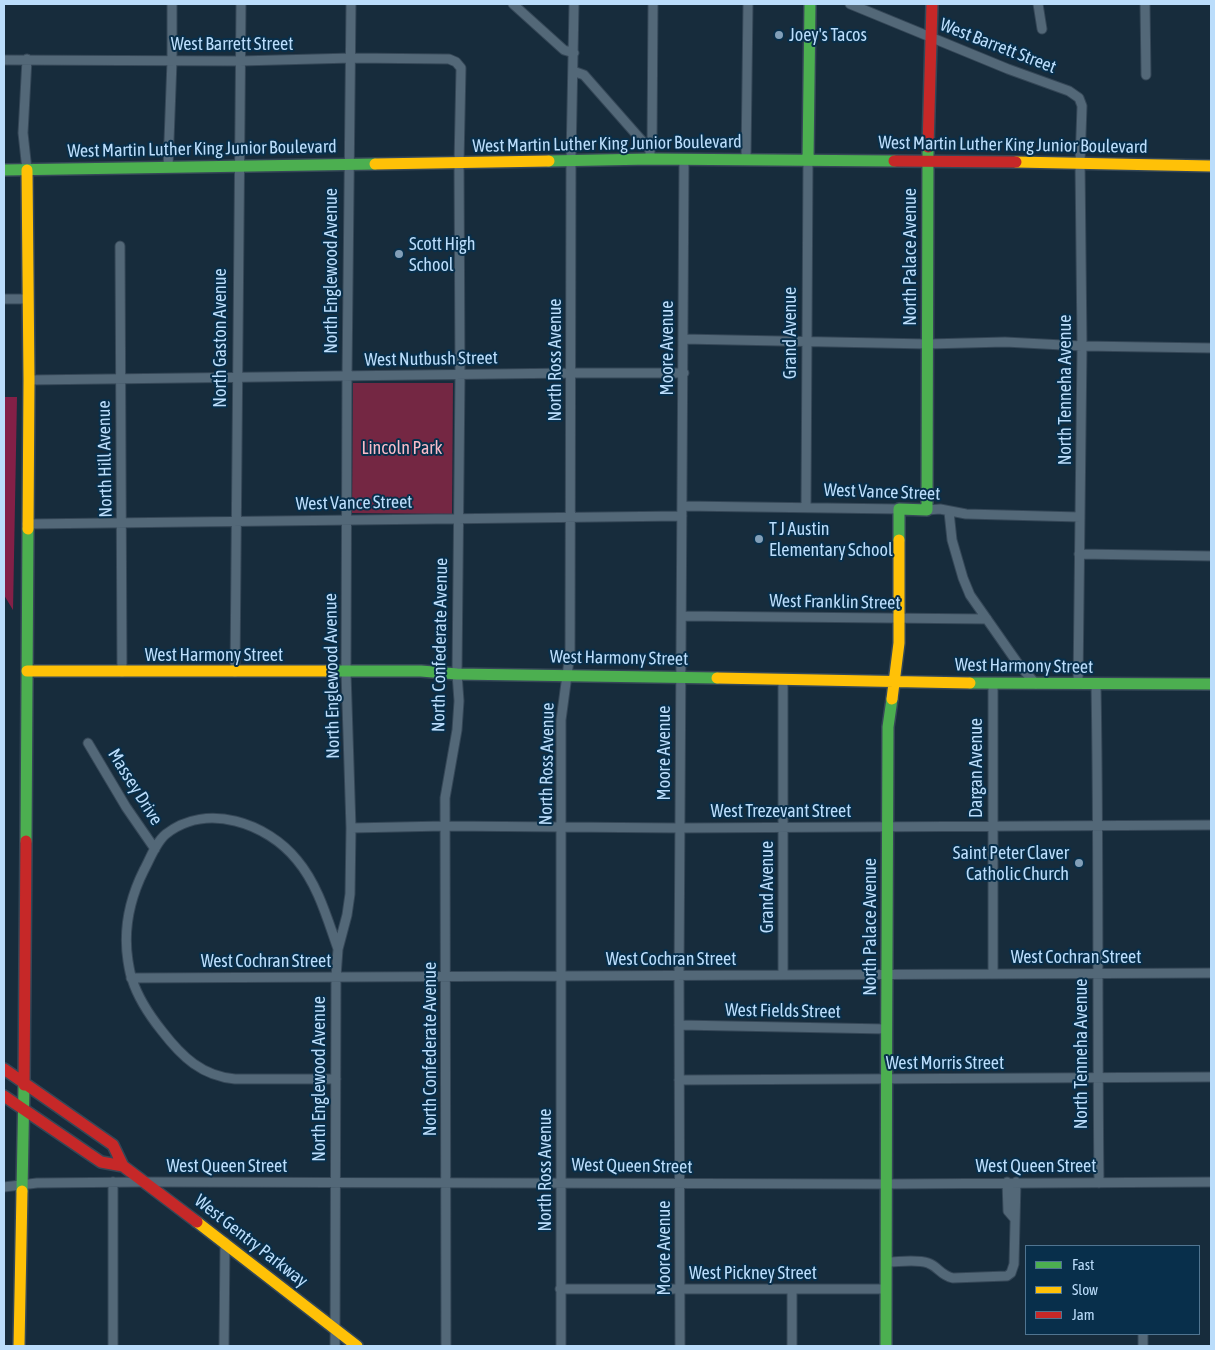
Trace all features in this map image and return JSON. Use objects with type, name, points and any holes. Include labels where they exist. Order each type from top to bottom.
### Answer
[{"type":"street","points":[[168,168],[172,4]]},
{"type":"street","name":"North Gaston Avenue","points":[[234,672],[241,4]]},
{"type":"street","name":"North Englewood Avenue","points":[[335,1346],[336,977],[338,949],[347,915],[350,894],[352,828],[346,672],[348,165],[352,58],[351,4]]},
{"type":"street","points":[[513,4],[564,50],[574,53]]},
{"type":"street","name":"North Ross Avenue","points":[[560,1346],[562,1182],[561,720],[570,644],[571,159],[574,4]]},
{"type":"street","points":[[650,154],[652,143],[653,4]]},
{"type":"street","points":[[746,160],[748,4]]},
{"type":"street","points":[[808,160],[810,4]]},
{"type":"street","name":"West Barrett Street","points":[[850,4],[930,38],[1069,91],[1079,98]]},
{"type":"street","name":"North Palace Avenue","points":[[928,510],[928,162],[932,4]]},
{"type":"street","points":[[1038,4],[1042,29]]},
{"type":"street","points":[[1145,4],[1146,75]]},
{"type":"street","name":"West Barrett Street","points":[[4,60],[240,61],[352,58],[449,59],[460,64]]},
{"type":"street","points":[[19,1346],[24,1112],[29,380],[27,170],[23,133],[27,59]]},
{"type":"street","name":"North Confederate Avenue","points":[[446,1346],[445,798],[457,730],[459,701],[457,674],[460,374],[458,163],[460,64]]},
{"type":"street","points":[[573,71],[584,75],[650,154]]},
{"type":"street","name":"North Tenneha Avenue","points":[[1078,684],[1082,346],[1080,163],[1082,106],[1079,98]]},
{"type":"street","name":"West Martin Luther King Junior Boulevard","points":[[4,170],[458,163],[650,154],[684,159],[1211,166]]},
{"type":"street","name":"Moore Avenue","points":[[680,1346],[680,676],[684,373],[684,159]]},
{"type":"street","name":"Grand Avenue","points":[[806,507],[808,160]]},
{"type":"street","name":"North Hill Avenue","points":[[120,246],[122,672]]},
{"type":"street","points":[[4,299],[28,299]]},
{"type":"street","points":[[683,338],[928,344],[1005,342],[1082,346],[1211,348]]},
{"type":"street","name":"West Nutbush Street","points":[[29,380],[684,373]]},
{"type":"street","name":"West Vance Street","points":[[27,524],[570,518],[682,511],[806,507],[940,510],[949,512],[1080,517]]},
{"type":"street","name":"North Palace Avenue","points":[[886,1346],[887,1262],[885,1184],[888,974],[888,727],[897,669],[900,619],[899,509]]},
{"type":"street","points":[[949,512],[952,540],[970,595],[1019,665],[1036,684]]},
{"type":"street","points":[[1079,554],[1211,556]]},
{"type":"street","name":"West Franklin Street","points":[[682,616],[987,620]]},
{"type":"street","name":"West Harmony Street","points":[[27,671],[421,671],[457,674],[680,676],[783,680],[1036,684],[1211,684]]},
{"type":"street","name":"Grand Avenue","points":[[783,680],[783,975]]},
{"type":"street","name":"Dargan Avenue","points":[[993,683],[993,973]]},
{"type":"street","name":"North Tenneha Avenue","points":[[1096,684],[1099,1183]]},
{"type":"street","name":"Massey Drive","points":[[88,743],[126,806],[155,849]]},
{"type":"street","points":[[336,1079],[235,1079],[225,1078],[202,1070],[184,1056],[154,1020],[141,1000],[131,978],[126,948],[127,922],[140,877],[164,835],[191,822],[221,818],[236,820],[254,827],[270,836],[297,860],[316,890],[338,949]]},
{"type":"street","name":"West Trezevant Street","points":[[352,828],[445,826],[680,828],[1211,826]]},
{"type":"street","name":"West Cochran Street","points":[[131,978],[1097,972],[1211,973]]},
{"type":"street","name":"West Fields Street","points":[[679,1025],[887,1029]]},
{"type":"street","name":"West Gentry Parkway","points":[[4,1069],[24,1085],[112,1145],[123,1166]]},
{"type":"street","name":"West Morris Street","points":[[679,1080],[1211,1077]]},
{"type":"street","name":"West Gentry Parkway","points":[[4,1096],[24,1112],[101,1162],[123,1166],[146,1182],[357,1346]]},
{"type":"street","points":[[113,1182],[114,1346]]},
{"type":"street","name":"West Queen Street","points":[[4,1187],[37,1183],[113,1182],[885,1184],[1211,1182]]},
{"type":"street","points":[[887,1262],[923,1262],[934,1266],[945,1276],[953,1278],[1007,1276],[1011,1273],[1014,1264],[1014,1218],[1016,1211],[1011,1182]]},
{"type":"street","points":[[224,1242],[224,1346]]},
{"type":"street","name":"West Pickney Street","points":[[560,1289],[886,1290]]},
{"type":"street","points":[[792,1290],[792,1346]]},
{"type":"green space","name":"Lincoln Park","points":[[353,383],[453,383],[452,514],[352,513]]},
{"type":"shaded area","points":[[4,397],[17,397],[13,610],[4,595]]},
{"type":"traffic: fast","points":[[808,160],[810,4]]},
{"type":"traffic: fast","points":[[899,540],[899,509],[927,510],[928,147]]},
{"type":"traffic: fast","points":[[549,161],[650,159],[894,161]]},
{"type":"traffic: fast","points":[[4,170],[375,164]]},
{"type":"traffic: fast","points":[[26,841],[28,529]]},
{"type":"traffic: fast","points":[[327,671],[421,671],[457,674],[717,678]]},
{"type":"traffic: fast","points":[[970,683],[1211,684]]},
{"type":"traffic: fast","points":[[886,1346],[888,727],[892,699]]},
{"type":"traffic: fast","points":[[22,1191],[24,1085]]},
{"type":"traffic: slow","points":[[375,164],[549,161]]},
{"type":"traffic: slow","points":[[1016,162],[1211,166]]},
{"type":"traffic: slow","points":[[27,170],[28,529]]},
{"type":"traffic: slow","points":[[892,699],[899,643],[899,540]]},
{"type":"traffic: slow","points":[[27,671],[327,671]]},
{"type":"traffic: slow","points":[[717,678],[970,683]]},
{"type":"traffic: slow","points":[[19,1346],[22,1191]]},
{"type":"traffic: slow","points":[[197,1222],[357,1346]]},
{"type":"traffic: jam","points":[[928,147],[932,4]]},
{"type":"traffic: jam","points":[[894,161],[1016,162]]},
{"type":"traffic: jam","points":[[24,1085],[26,841]]},
{"type":"traffic: jam","points":[[4,1069],[113,1145],[123,1166]]},
{"type":"traffic: jam","points":[[4,1096],[101,1162],[123,1166],[197,1222]]},
{"type":"place","name":"Joey's Tacos","points":[[779,35]]},
{"type":"place","name":"Scott High School","points":[[399,254]]},
{"type":"place","name":"T J Austin Elementary School","points":[[759,539]]},
{"type":"place","name":"Saint Peter Claver Catholic Church","points":[[1079,863]]}]
